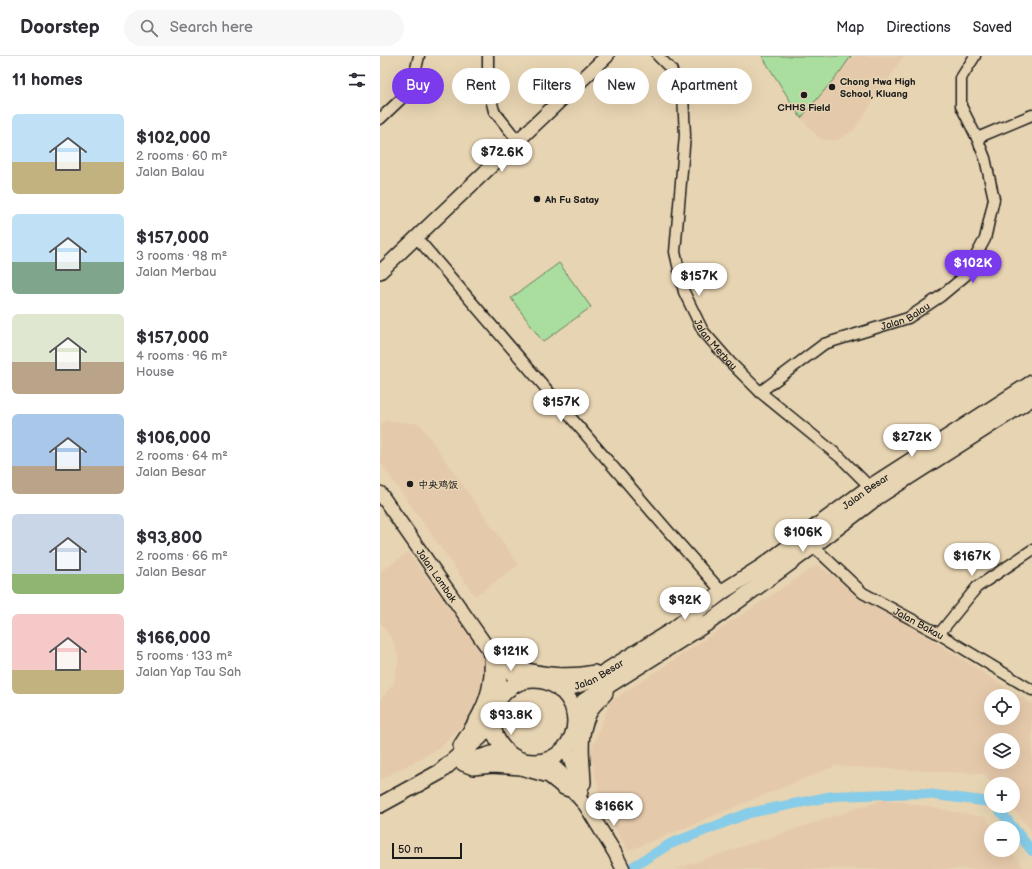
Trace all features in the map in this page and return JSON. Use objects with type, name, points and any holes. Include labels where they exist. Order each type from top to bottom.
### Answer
[{"type":"main road","name":"Jalan Besar","points":[[566,747],[557,755],[547,760],[535,762],[524,761],[505,750],[494,731],[493,721],[494,711],[503,694],[511,687],[520,683],[531,680],[541,681],[551,684],[560,690],[569,700],[574,713],[584,701],[613,675],[722,592],[763,566],[870,487],[1032,383]]},
{"type":"main road","name":"Jalan Besar","points":[[560,690],[613,675],[709,622],[877,497],[1032,398]]},
{"type":"main road","points":[[493,656],[517,668],[551,674],[575,676],[613,675],[587,716],[581,738],[580,749],[583,783],[575,788],[564,787],[549,776],[520,767],[473,767],[461,760],[458,750],[474,728],[489,692],[493,656]]},
{"type":"main road","points":[[566,747],[572,736],[575,725],[574,713]]},
{"type":"main road","name":"Jalan Besar","points":[[461,760],[493,721]]},
{"type":"main road","name":"Jalan Besar","points":[[380,805],[461,760],[505,750]]},
{"type":"street","points":[[380,119],[401,99],[415,73],[419,56]]},
{"type":"street","points":[[488,56],[488,88],[494,111],[518,141]]},
{"type":"street","points":[[380,272],[607,56]]},
{"type":"street","name":"Jalan Merbau","points":[[658,56],[671,69],[683,96],[685,135],[675,252],[684,292],[703,331],[730,362],[760,392],[841,458],[870,487]]},
{"type":"street","name":"Jalan Balau","points":[[760,392],[824,344],[908,318],[941,296],[965,276],[985,239],[994,199],[985,158],[977,138],[960,106],[961,78],[975,56]]},
{"type":"street","points":[[977,138],[1032,114]]},
{"type":"street","points":[[417,238],[668,532],[722,592]]},
{"type":"street","name":"Jalan Lambak","points":[[380,493],[493,656]]},
{"type":"street","name":"Jalan Bakau","points":[[813,546],[863,593],[939,634],[1031,688]]},
{"type":"street","points":[[939,634],[977,587],[1032,550]]},
{"type":"street","points":[[493,656],[520,683]]},
{"type":"street","points":[[493,656],[503,694]]},
{"type":"street","points":[[566,747],[575,788]]},
{"type":"street","points":[[547,760],[575,788],[615,853],[623,869]]},
{"type":"shaded area","name":"Chong Hwa High School, Kluang","points":[[762,56],[904,56],[854,130],[837,140],[821,140],[801,118]]},
{"type":"shaded area","points":[[386,420],[420,424],[519,565],[475,596],[380,462],[380,425]]},
{"type":"shaded area","points":[[408,552],[486,658],[483,683],[472,716],[440,748],[380,780],[380,700],[394,683],[399,659],[393,641],[380,622],[380,572]]},
{"type":"shaded area","points":[[817,565],[1009,689],[984,689],[984,725],[1020,725],[1020,696],[1032,704],[1032,831],[1017,813],[1020,813],[1020,777],[987,777],[985,774],[835,766],[628,851],[603,808],[590,753],[610,702]]},
{"type":"shaded area","points":[[885,799],[985,817],[988,821],[984,821],[984,857],[1016,857],[1025,869],[675,869]]},
{"type":"green space","name":"CHHS Field","points":[[762,56],[851,56],[840,72],[801,118]]},
{"type":"green space","points":[[559,263],[591,307],[543,342],[511,298]]},
{"type":"waterway","points":[[629,869],[670,844],[749,813],[833,796],[919,793],[984,801]]},
{"type":"waterway","points":[[1002,813],[1032,851]]},
{"type":"place","name":"Chong Hwa High School, Kluang","points":[[832,87]]},
{"type":"place","name":"CHHS Field","points":[[804,95]]},
{"type":"place","name":"Ah Fu Satay","points":[[537,199]]},
{"type":"place","name":"中央鸡饭","points":[[410,484]]}]
